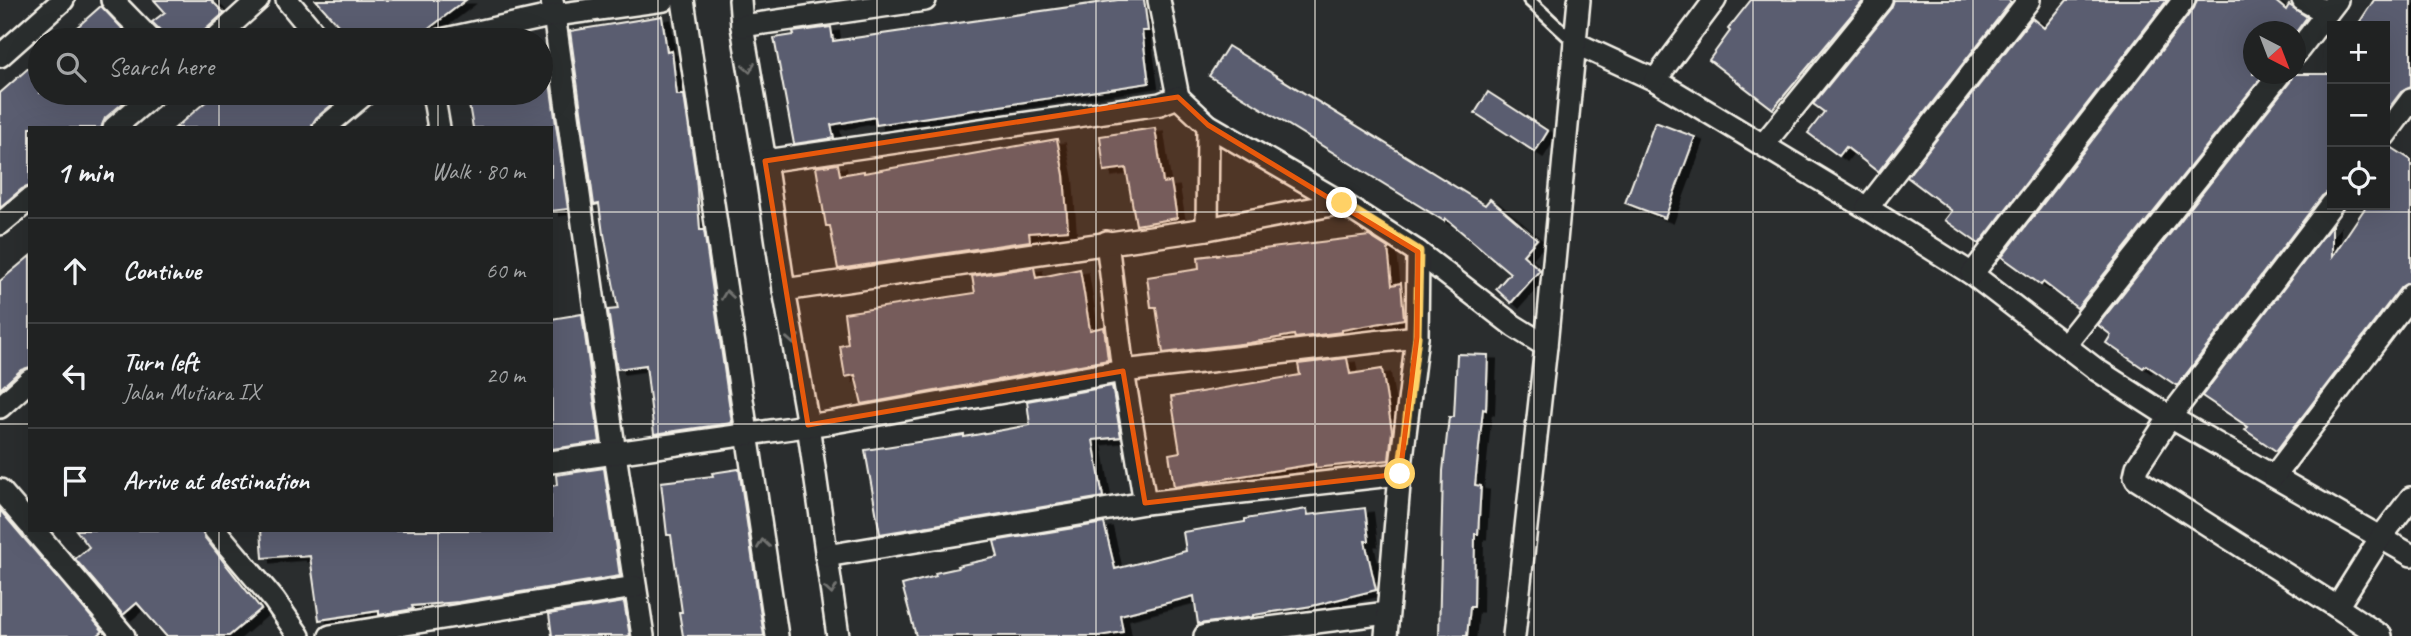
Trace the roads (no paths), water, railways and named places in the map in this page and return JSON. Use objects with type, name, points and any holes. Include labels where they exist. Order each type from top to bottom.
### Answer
[{"type":"street","points":[[29,28],[63,0]]},
{"type":"street","points":[[113,0],[139,28]]},
{"type":"street","points":[[227,28],[258,0]]},
{"type":"street","points":[[287,0],[310,28]]},
{"type":"street","points":[[482,28],[554,7],[664,0]]},
{"type":"street","points":[[683,0],[777,636]]},
{"type":"street","points":[[740,0],[784,290],[808,425],[838,636]]},
{"type":"street","points":[[742,26],[925,0]]},
{"type":"street","points":[[1159,0],[1178,97],[1208,125],[1419,251],[1514,326],[1546,346]]},
{"type":"street","points":[[1514,636],[1546,346],[1579,0]]},
{"type":"street","points":[[1656,80],[1715,0]]},
{"type":"street","points":[[1763,145],[1881,0]]},
{"type":"street","points":[[1867,208],[2029,0]]},
{"type":"street","points":[[1972,274],[2184,0]]},
{"type":"street","points":[[2304,0],[2332,7],[2306,39]]},
{"type":"street","points":[[554,7],[615,454],[643,636]]},
{"type":"street","points":[[2,50],[28,29]]},
{"type":"street","points":[[1576,43],[1656,80],[1867,208],[1972,274],[2097,370],[2170,417],[2411,555]]},
{"type":"street","points":[[2065,345],[2272,84]]},
{"type":"street","points":[[765,161],[1147,106],[1178,97]]},
{"type":"street","points":[[2390,128],[2411,100]]},
{"type":"street","points":[[116,126],[141,105]]},
{"type":"street","points":[[326,126],[350,105]]},
{"type":"street","points":[[435,105],[439,126]]},
{"type":"street","points":[[1207,229],[1208,125]]},
{"type":"street","points":[[0,224],[28,201]]},
{"type":"street","points":[[784,290],[1207,229],[1342,203]]},
{"type":"street","points":[[2327,210],[2170,417],[2137,467],[2136,479],[2381,636]]},
{"type":"street","points":[[1107,242],[1123,371],[1145,503]]},
{"type":"street","points":[[1386,636],[1400,474],[1417,337],[1419,251]]},
{"type":"street","points":[[2274,476],[2411,295]]},
{"type":"street","points":[[553,462],[848,419],[1123,371],[1417,337]]},
{"type":"street","points":[[0,407],[28,382]]},
{"type":"street","points":[[826,556],[1145,503],[1400,474]]},
{"type":"street","points":[[0,490],[28,523]]},
{"type":"street","points":[[2337,607],[2381,537],[2411,498]]},
{"type":"street","points":[[36,532],[124,636]]},
{"type":"street","points":[[217,532],[274,600],[299,636]]},
{"type":"street","points":[[330,636],[635,587]]},
{"type":"street","points":[[1205,636],[1387,613]]},
{"type":"lane","points":[[1529,0],[1576,43]]}]
